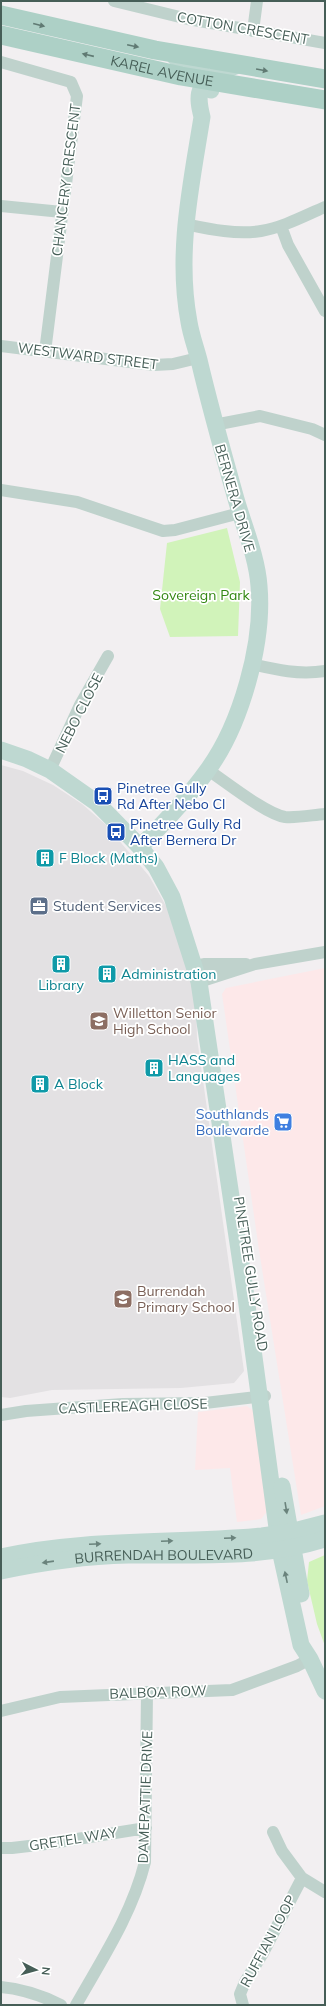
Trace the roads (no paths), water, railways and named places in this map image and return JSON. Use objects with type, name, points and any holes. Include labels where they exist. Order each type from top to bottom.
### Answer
[{"type":"main road","name":"KAREL AVENUE","points":[[1,15],[154,50],[325,79]]},
{"type":"main road","name":"KAREL AVENUE","points":[[1,35],[209,81],[325,100]]},
{"type":"main road","points":[[154,50],[198,68],[209,81],[238,65]]},
{"type":"main road","name":"BERNERA DRIVE","points":[[140,847],[175,812],[208,770],[228,734],[238,710],[251,664],[258,627],[259,586],[240,513],[214,425],[189,323],[185,293],[183,259],[185,224],[202,117],[199,105],[201,89],[209,81]]},
{"type":"main road","name":"PINETREE GULLY ROAD","points":[[1,750],[27,759],[50,770],[97,803],[140,847],[156,867],[172,897],[177,916],[202,973],[241,1212],[285,1541]]},
{"type":"main road","name":"PINETREE GULLY ROAD","points":[[202,973],[262,1396],[301,1645],[310,1659],[325,1691]]},
{"type":"main road","name":"BURRENDAH BOULEVARD","points":[[1,1571],[82,1558],[128,1555],[231,1555],[285,1541],[325,1523]]},
{"type":"main road","name":"BURRENDAH BOULEVARD","points":[[1,1557],[23,1552],[80,1545],[230,1539],[285,1541],[325,1539]]},
{"type":"street","points":[[253,31],[257,1]]},
{"type":"street","name":"COTTON CRESCENT","points":[[119,2],[188,19],[325,43]]},
{"type":"street","name":"CHANCERY CRESCENT","points":[[1,62],[71,82],[77,96],[45,352]]},
{"type":"street","points":[[1,206],[62,212]]},
{"type":"street","points":[[185,224],[240,232],[261,231],[281,226],[325,207]]},
{"type":"street","points":[[281,226],[288,245],[325,311]]},
{"type":"street","name":"WESTWARD STREET","points":[[1,346],[154,365],[173,364],[198,358]]},
{"type":"street","points":[[214,425],[260,416],[312,428],[325,435]]},
{"type":"street","points":[[1,490],[77,502],[163,531],[182,528],[240,513]]},
{"type":"street","name":"NEBO CLOSE","points":[[50,770],[80,705],[108,656]]},
{"type":"street","points":[[251,664],[288,672],[304,673],[325,671]]},
{"type":"street","points":[[208,770],[269,811],[284,816],[299,817],[325,814]]},
{"type":"street","points":[[202,973],[325,952]]},
{"type":"street","name":"CASTLEREAGH CLOSE","points":[[1,1415],[26,1411],[115,1404],[205,1403],[262,1396]]},
{"type":"street","name":"BALBOA ROW","points":[[1,1711],[60,1697],[148,1692],[232,1690],[297,1666],[310,1659]]},
{"type":"street","name":"DAMEPATTIE DRIVE","points":[[76,2005],[130,1910],[145,1862],[148,1692]]},
{"type":"street","name":"GRETEL WAY","points":[[1,1848],[46,1844],[146,1828]]},
{"type":"street","points":[[273,1832],[282,1851],[302,1878],[325,1892]]},
{"type":"street","name":"RUFFIAN LOOP","points":[[243,2005],[240,1994],[244,1982],[264,1953],[302,1878]]},
{"type":"street","points":[[1,1986],[20,1988],[39,1994],[62,2005]]},
{"type":"place","name":"Pinetree Gully Rd After Nebo Cl","points":[[103,796]]},
{"type":"place","name":"Pinetree Gully Rd After Bernera Dr","points":[[116,832]]},
{"type":"place","name":"F Block (Maths)","points":[[45,858]]},
{"type":"place","name":"Student Services","points":[[39,906]]},
{"type":"place","name":"Library","points":[[61,964]]},
{"type":"place","name":"Administration","points":[[107,974]]},
{"type":"place","name":"Willetton Senior High School","points":[[99,1021]]},
{"type":"place","name":"HASS and Languages","points":[[154,1068]]},
{"type":"place","name":"A Block","points":[[40,1084]]},
{"type":"place","name":"Southlands Boulevarde","points":[[283,1122]]},
{"type":"place","name":"Burrendah Primary School","points":[[123,1299]]},
{"type":"park label","name":"Sovereign Park","points":[[201,595]]}]
